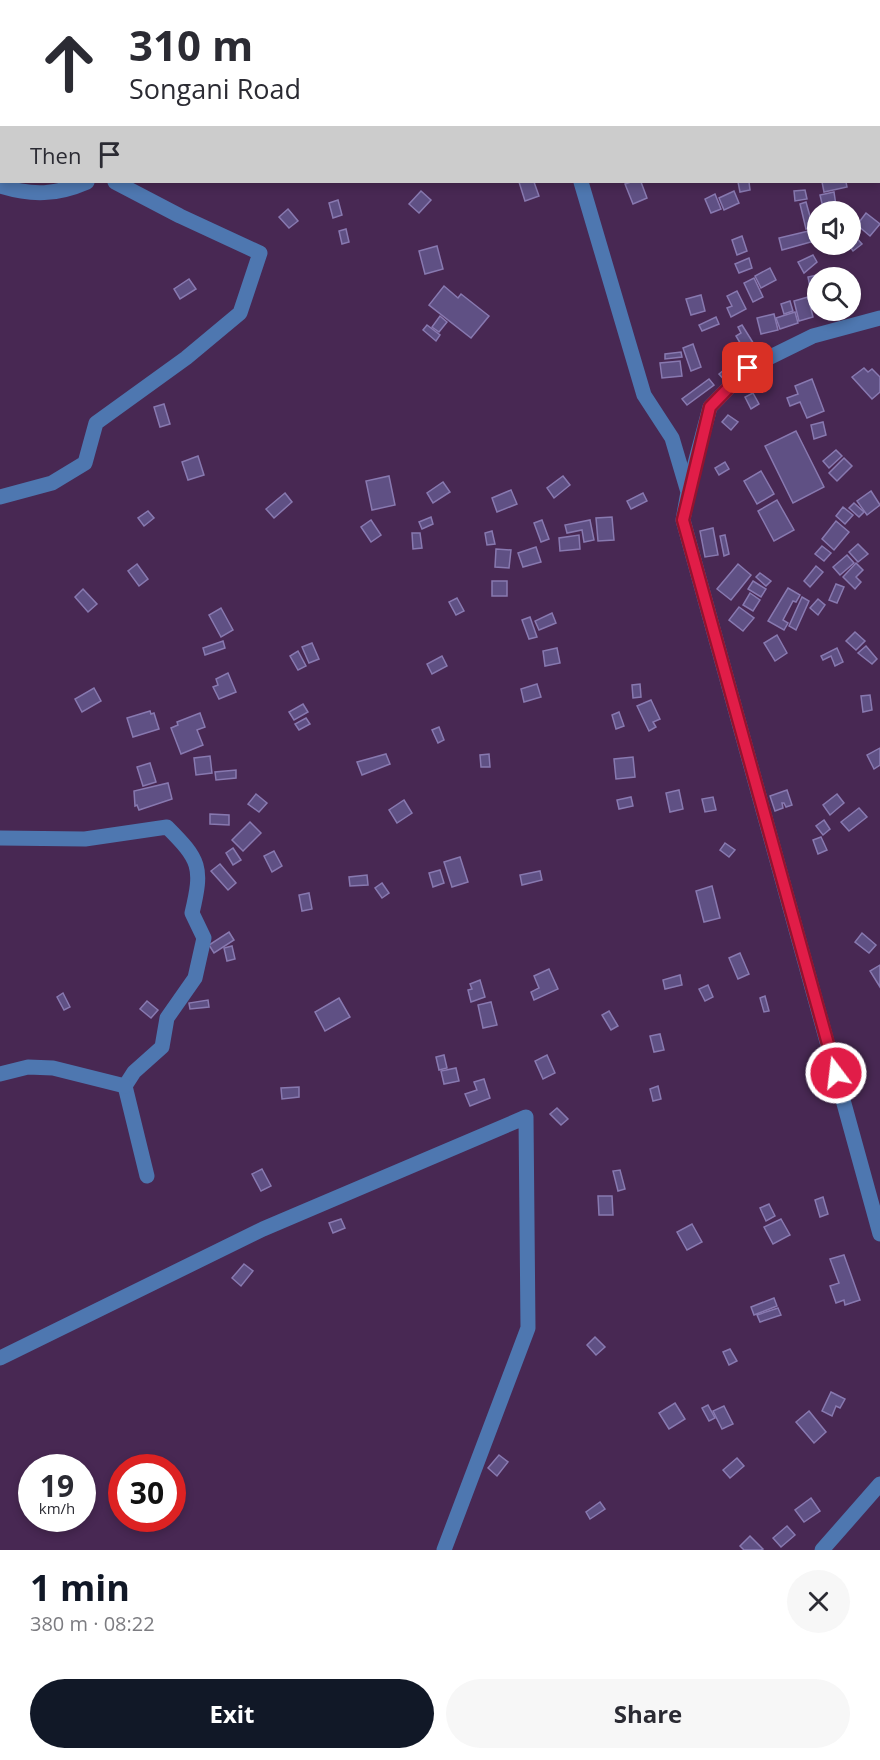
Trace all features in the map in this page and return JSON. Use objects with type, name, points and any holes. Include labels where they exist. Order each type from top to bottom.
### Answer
[{"type":"street","points":[[0,186],[20,193],[42,195],[84,183]]},
{"type":"street","points":[[0,497],[52,483],[85,463],[96,423],[186,358],[240,313],[260,253],[180,216],[117,183]]},
{"type":"street","points":[[581,183],[644,395],[672,438],[688,492]]},
{"type":"street","points":[[880,318],[813,336],[748,368],[710,407],[683,520],[880,1234]]},
{"type":"street","points":[[0,838],[85,839],[167,827],[193,853],[199,883],[192,913],[204,938],[195,978],[167,1018],[162,1047],[134,1072],[125,1086],[147,1176]]},
{"type":"street","points":[[0,1074],[28,1067],[53,1068],[125,1086]]},
{"type":"street","points":[[0,1358],[262,1229],[526,1117],[528,1328],[444,1550]]},
{"type":"street","points":[[822,1550],[880,1484]]},
{"type":"building","points":[[519,183],[534,183],[539,196],[525,201]]},
{"type":"building","points":[[641,183],[647,198],[633,204],[625,184]]},
{"type":"building","points":[[738,183],[749,183],[750,190],[740,192]]},
{"type":"building","points":[[822,183],[846,183],[847,187],[824,192]]},
{"type":"building","points":[[805,190],[807,199],[795,201],[794,191]]},
{"type":"building","points":[[421,191],[431,200],[419,213],[409,204]]},
{"type":"building","points":[[734,191],[739,203],[724,210],[719,198]]},
{"type":"building","points":[[834,192],[835,201],[821,201],[820,195]]},
{"type":"building","points":[[715,194],[721,209],[711,213],[705,199]]},
{"type":"building","points":[[338,200],[342,215],[333,218],[329,203]]},
{"type":"building","points":[[806,202],[807,206],[806,229],[800,204]]},
{"type":"building","points":[[288,209],[298,221],[289,228],[279,217]]},
{"type":"building","points":[[866,213],[880,224],[870,236],[861,228],[861,220]]},
{"type":"building","points":[[346,229],[349,242],[342,244],[339,231]]},
{"type":"building","points":[[807,231],[807,243],[782,250],[779,238]]},
{"type":"building","points":[[742,236],[747,251],[737,255],[732,240]]},
{"type":"building","points":[[437,246],[443,269],[425,274],[419,251]]},
{"type":"building","points":[[813,255],[817,262],[811,267],[807,267],[804,273],[798,262]]},
{"type":"building","points":[[749,258],[752,268],[739,273],[735,264]]},
{"type":"building","points":[[770,268],[776,280],[761,288],[755,276]]},
{"type":"building","points":[[754,278],[763,297],[753,302],[744,283]]},
{"type":"building","points":[[189,279],[196,289],[180,299],[174,289]]},
{"type":"building","points":[[444,286],[458,298],[461,294],[489,316],[471,338],[429,305]]},
{"type":"building","points":[[737,291],[746,309],[731,317],[727,308],[732,306],[727,296]]},
{"type":"building","points":[[701,295],[705,311],[691,315],[686,299]]},
{"type":"building","points":[[807,297],[807,319],[799,321],[794,301]]},
{"type":"building","points":[[790,301],[793,311],[784,314],[781,304]]},
{"type":"building","points":[[795,312],[798,323],[780,329],[776,318]]},
{"type":"building","points":[[774,314],[778,330],[761,334],[757,318]]},
{"type":"building","points":[[440,316],[447,322],[439,332],[432,327]]},
{"type":"building","points":[[716,317],[719,324],[702,331],[699,325]]},
{"type":"building","points":[[427,325],[440,335],[436,341],[423,330]]},
{"type":"building","points":[[742,325],[757,349],[747,355],[736,336],[741,333],[738,327]]},
{"type":"building","points":[[693,344],[701,367],[691,371],[683,348]]},
{"type":"building","points":[[737,351],[748,364],[726,382],[719,374],[732,363],[728,358]]},
{"type":"building","points":[[681,352],[682,357],[665,359],[665,354]]},
{"type":"building","points":[[680,361],[682,376],[662,378],[660,363]]},
{"type":"building","points":[[864,368],[868,372],[872,369],[880,377],[880,392],[872,399],[852,377]]},
{"type":"building","points":[[709,379],[714,385],[687,405],[682,399]]},
{"type":"building","points":[[812,379],[824,411],[807,418],[800,402],[790,406],[787,398],[798,394],[795,386]]},
{"type":"building","points":[[753,393],[759,404],[751,409],[745,397]]},
{"type":"building","points":[[164,404],[170,424],[160,427],[154,407]]},
{"type":"building","points":[[728,415],[738,422],[731,430],[722,422]]},
{"type":"building","points":[[823,422],[826,435],[814,439],[811,425]]},
{"type":"building","points":[[796,431],[824,487],[793,503],[765,446]]},
{"type":"building","points":[[836,450],[842,456],[829,468],[823,461]]},
{"type":"building","points":[[198,456],[204,475],[188,480],[182,462]]},
{"type":"building","points":[[844,458],[852,466],[837,481],[829,473]]},
{"type":"building","points":[[725,462],[729,469],[719,475],[715,468]]},
{"type":"building","points":[[761,471],[774,494],[757,504],[744,481]]},
{"type":"building","points":[[389,476],[395,505],[372,510],[366,481]]},
{"type":"building","points":[[563,476],[570,485],[554,498],[547,488]]},
{"type":"building","points":[[443,482],[450,492],[433,503],[427,493]]},
{"type":"building","points":[[511,490],[517,504],[497,512],[492,498]]},
{"type":"building","points":[[871,491],[880,505],[867,515],[857,501]]},
{"type":"building","points":[[285,493],[292,502],[274,518],[266,509]]},
{"type":"building","points":[[643,493],[647,501],[631,509],[627,501]]},
{"type":"building","points":[[777,500],[794,530],[774,541],[758,511]]},
{"type":"building","points":[[854,503],[864,512],[859,517],[849,508]]},
{"type":"building","points":[[843,507],[853,515],[845,524],[836,516]]},
{"type":"building","points":[[148,511],[154,518],[144,526],[138,518]]},
{"type":"building","points":[[431,517],[433,524],[422,529],[419,522]]},
{"type":"building","points":[[612,517],[614,540],[598,541],[596,518]]},
{"type":"building","points":[[371,520],[381,535],[371,542],[361,527]]},
{"type":"building","points":[[542,520],[549,539],[541,542],[534,523]]},
{"type":"building","points":[[590,520],[594,540],[584,542],[582,530],[567,533],[565,525]]},
{"type":"building","points":[[836,521],[849,532],[834,550],[822,539]]},
{"type":"building","points":[[713,528],[718,555],[705,557],[700,531]]},
{"type":"building","points":[[492,531],[495,544],[487,545],[485,533]]},
{"type":"building","points":[[412,533],[420,533],[422,548],[413,549]]},
{"type":"building","points":[[579,535],[580,549],[560,551],[559,538]]},
{"type":"building","points":[[725,535],[729,554],[724,556],[720,536]]},
{"type":"building","points":[[858,544],[868,554],[858,562],[849,552]]},
{"type":"building","points":[[822,546],[831,553],[824,561],[815,554]]},
{"type":"building","points":[[536,547],[541,562],[523,567],[518,553]]},
{"type":"building","points":[[496,549],[511,550],[509,568],[495,567]]},
{"type":"building","points":[[847,555],[854,563],[840,575],[833,567]]},
{"type":"building","points":[[856,563],[863,570],[856,577],[861,582],[855,589],[843,577]]},
{"type":"building","points":[[137,564],[148,579],[139,586],[128,571]]},
{"type":"building","points":[[738,564],[751,575],[731,600],[717,589]]},
{"type":"building","points":[[816,566],[823,572],[810,587],[804,581]]},
{"type":"building","points":[[760,573],[771,581],[766,586],[756,577]]},
{"type":"building","points":[[492,581],[507,581],[507,596],[492,596]]},
{"type":"building","points":[[753,581],[766,589],[761,597],[748,589]]},
{"type":"building","points":[[836,584],[844,587],[837,603],[829,600]]},
{"type":"building","points":[[788,588],[800,595],[796,602],[793,601],[783,620],[788,623],[784,630],[768,621]]},
{"type":"building","points":[[83,589],[97,604],[88,612],[75,597]]},
{"type":"building","points":[[750,593],[760,600],[753,611],[743,605]]},
{"type":"building","points":[[802,597],[809,601],[796,630],[789,626]]},
{"type":"building","points":[[457,598],[464,611],[456,615],[449,602]]},
{"type":"building","points":[[818,599],[825,605],[818,615],[810,608]]},
{"type":"building","points":[[739,607],[754,618],[743,631],[729,620]]},
{"type":"building","points":[[221,608],[233,630],[221,637],[209,615]]},
{"type":"building","points":[[552,613],[556,623],[539,630],[535,621]]},
{"type":"building","points":[[530,617],[537,637],[529,639],[522,620]]},
{"type":"building","points":[[855,632],[865,641],[856,650],[846,641]]},
{"type":"building","points":[[777,635],[787,653],[775,661],[764,643]]},
{"type":"building","points":[[223,641],[225,648],[205,655],[203,648]]},
{"type":"building","points":[[312,643],[319,659],[309,663],[302,647]]},
{"type":"building","points":[[866,646],[877,659],[872,664],[858,653]]},
{"type":"building","points":[[557,648],[560,663],[545,666],[543,651]]},
{"type":"building","points":[[837,648],[843,662],[835,666],[831,656],[823,660],[821,656]]},
{"type":"building","points":[[298,651],[306,666],[298,670],[290,656]]},
{"type":"building","points":[[442,656],[447,666],[432,674],[427,664]]},
{"type":"building","points":[[228,673],[236,692],[219,699],[213,687],[218,685],[216,679]]},
{"type":"building","points":[[537,684],[541,697],[524,702],[521,689]]},
{"type":"building","points":[[640,684],[641,697],[633,698],[632,685]]},
{"type":"building","points":[[94,688],[101,701],[82,712],[75,699]]},
{"type":"building","points":[[870,695],[872,710],[863,712],[861,696]]},
{"type":"building","points":[[651,700],[660,719],[653,722],[656,727],[649,731],[637,706]]},
{"type":"building","points":[[303,704],[308,712],[294,720],[289,712]]},
{"type":"building","points":[[150,711],[151,714],[154,713],[159,729],[133,737],[127,718]]},
{"type":"building","points":[[619,712],[624,726],[616,729],[612,715]]},
{"type":"building","points":[[200,713],[205,727],[197,730],[203,745],[181,754],[171,728],[178,725],[177,722]]},
{"type":"building","points":[[306,718],[310,724],[299,730],[295,724]]},
{"type":"building","points":[[439,727],[444,740],[438,743],[432,730]]},
{"type":"building","points":[[880,748],[880,765],[874,769],[867,755]]},
{"type":"building","points":[[386,754],[390,764],[362,775],[357,762]]},
{"type":"building","points":[[489,754],[490,767],[481,767],[480,755]]},
{"type":"building","points":[[210,756],[212,773],[196,775],[194,758]]},
{"type":"building","points":[[633,757],[635,777],[616,779],[614,759]]},
{"type":"building","points":[[150,763],[156,782],[143,786],[137,767]]},
{"type":"building","points":[[236,770],[236,778],[216,780],[215,772]]},
{"type":"building","points":[[168,783],[172,799],[139,810],[137,805],[135,806],[134,791]]},
{"type":"building","points":[[679,790],[683,809],[670,812],[666,793]]},
{"type":"building","points":[[787,790],[792,805],[786,807],[782,803],[783,808],[775,811],[770,796]]},
{"type":"building","points":[[256,794],[267,803],[259,812],[248,804]]},
{"type":"building","points":[[837,794],[844,803],[830,815],[823,805]]},
{"type":"building","points":[[631,797],[633,806],[619,809],[617,800]]},
{"type":"building","points":[[713,797],[716,810],[705,812],[702,799]]},
{"type":"building","points":[[404,800],[412,813],[397,823],[389,810]]},
{"type":"building","points":[[859,808],[867,817],[849,831],[841,822]]},
{"type":"building","points":[[210,814],[229,815],[229,825],[210,824]]},
{"type":"building","points":[[824,820],[830,829],[823,835],[816,826]]},
{"type":"building","points":[[250,822],[261,833],[243,851],[232,840]]},
{"type":"building","points":[[821,837],[827,850],[818,854],[813,840]]},
{"type":"building","points":[[725,843],[735,850],[729,857],[720,850]]},
{"type":"building","points":[[233,848],[241,860],[233,865],[226,853]]},
{"type":"building","points":[[274,851],[282,866],[272,872],[264,856]]},
{"type":"building","points":[[460,857],[468,882],[452,887],[444,862]]},
{"type":"building","points":[[220,864],[236,883],[228,890],[211,871]]},
{"type":"building","points":[[440,870],[444,883],[433,887],[429,873]]},
{"type":"building","points":[[540,871],[542,880],[522,885],[520,875]]},
{"type":"building","points":[[367,875],[368,885],[350,886],[349,877]]},
{"type":"building","points":[[382,883],[389,893],[382,898],[375,888]]},
{"type":"building","points":[[712,886],[720,918],[704,922],[696,891]]},
{"type":"building","points":[[309,893],[312,909],[302,911],[299,895]]},
{"type":"building","points":[[229,932],[234,940],[214,953],[209,945]]},
{"type":"building","points":[[862,933],[876,945],[869,953],[855,942]]},
{"type":"building","points":[[232,946],[235,959],[227,961],[224,948]]},
{"type":"building","points":[[740,953],[749,974],[738,979],[729,958]]},
{"type":"building","points":[[880,965],[880,987],[870,971]]},
{"type":"building","points":[[549,969],[558,989],[534,1000],[531,992],[539,988],[534,976]]},
{"type":"building","points":[[680,975],[682,985],[665,989],[663,980]]},
{"type":"building","points":[[480,980],[485,997],[471,1002],[468,990],[472,989],[470,984]]},
{"type":"building","points":[[708,985],[713,997],[705,1001],[699,989]]},
{"type":"building","points":[[63,993],[70,1007],[64,1010],[57,997]]},
{"type":"building","points":[[765,996],[769,1011],[764,1012],[760,998]]},
{"type":"building","points":[[339,998],[350,1017],[325,1031],[315,1012]]},
{"type":"building","points":[[208,1000],[209,1007],[190,1009],[189,1003]]},
{"type":"building","points":[[147,1001],[158,1010],[151,1018],[140,1009]]},
{"type":"building","points":[[491,1002],[497,1025],[483,1028],[478,1005]]},
{"type":"building","points":[[609,1011],[618,1026],[611,1030],[602,1015]]},
{"type":"building","points":[[660,1034],[664,1050],[654,1052],[650,1036]]},
{"type":"building","points":[[444,1055],[447,1068],[439,1070],[436,1057]]},
{"type":"building","points":[[547,1055],[555,1073],[543,1079],[535,1061]]},
{"type":"building","points":[[456,1068],[459,1081],[444,1084],[441,1071]]},
{"type":"building","points":[[484,1079],[490,1098],[470,1106],[465,1094],[477,1090],[474,1082]]},
{"type":"building","points":[[658,1086],[661,1099],[653,1101],[650,1089]]},
{"type":"building","points":[[299,1087],[299,1097],[282,1099],[281,1088]]},
{"type":"building","points":[[557,1108],[568,1119],[561,1125],[550,1114]]},
{"type":"building","points":[[262,1169],[271,1186],[261,1191],[252,1174]]},
{"type":"building","points":[[620,1170],[625,1189],[618,1191],[613,1171]]},
{"type":"building","points":[[598,1196],[612,1196],[613,1215],[599,1215]]},
{"type":"building","points":[[823,1197],[828,1214],[820,1217],[815,1200]]},
{"type":"building","points":[[769,1204],[775,1216],[766,1221],[760,1208]]},
{"type":"building","points":[[341,1219],[345,1228],[333,1233],[329,1223]]},
{"type":"building","points":[[781,1219],[790,1235],[773,1244],[764,1227]]},
{"type":"building","points":[[692,1224],[702,1242],[687,1250],[677,1232]]},
{"type":"building","points":[[844,1255],[860,1300],[845,1305],[844,1300],[836,1303],[830,1286],[839,1283],[830,1259]]},
{"type":"building","points":[[244,1264],[253,1271],[241,1286],[232,1278]]},
{"type":"building","points":[[774,1298],[777,1306],[754,1315],[751,1307]]},
{"type":"building","points":[[778,1308],[781,1315],[760,1322],[757,1315]]},
{"type":"building","points":[[595,1337],[605,1347],[596,1355],[587,1345]]},
{"type":"building","points":[[730,1349],[737,1361],[729,1365],[723,1352]]},
{"type":"building","points":[[831,1392],[845,1399],[840,1408],[836,1406],[832,1416],[822,1411]]},
{"type":"building","points":[[675,1403],[685,1419],[669,1429],[659,1413]]},
{"type":"building","points":[[708,1405],[715,1418],[709,1421],[702,1408]]},
{"type":"building","points":[[724,1406],[733,1424],[722,1429],[713,1411]]},
{"type":"building","points":[[809,1411],[826,1432],[814,1443],[796,1422]]},
{"type":"building","points":[[499,1455],[508,1462],[497,1476],[488,1468]]},
{"type":"building","points":[[737,1458],[744,1466],[730,1478],[723,1470]]},
{"type":"building","points":[[811,1498],[820,1511],[804,1522],[795,1510]]},
{"type":"building","points":[[600,1502],[605,1509],[590,1519],[586,1512]]},
{"type":"building","points":[[787,1526],[795,1535],[781,1547],[773,1538]]},
{"type":"building","points":[[750,1536],[763,1549],[744,1550],[740,1546]]},
{"type":"route","points":[[748,368],[710,407],[683,520],[836,1073]]}]
